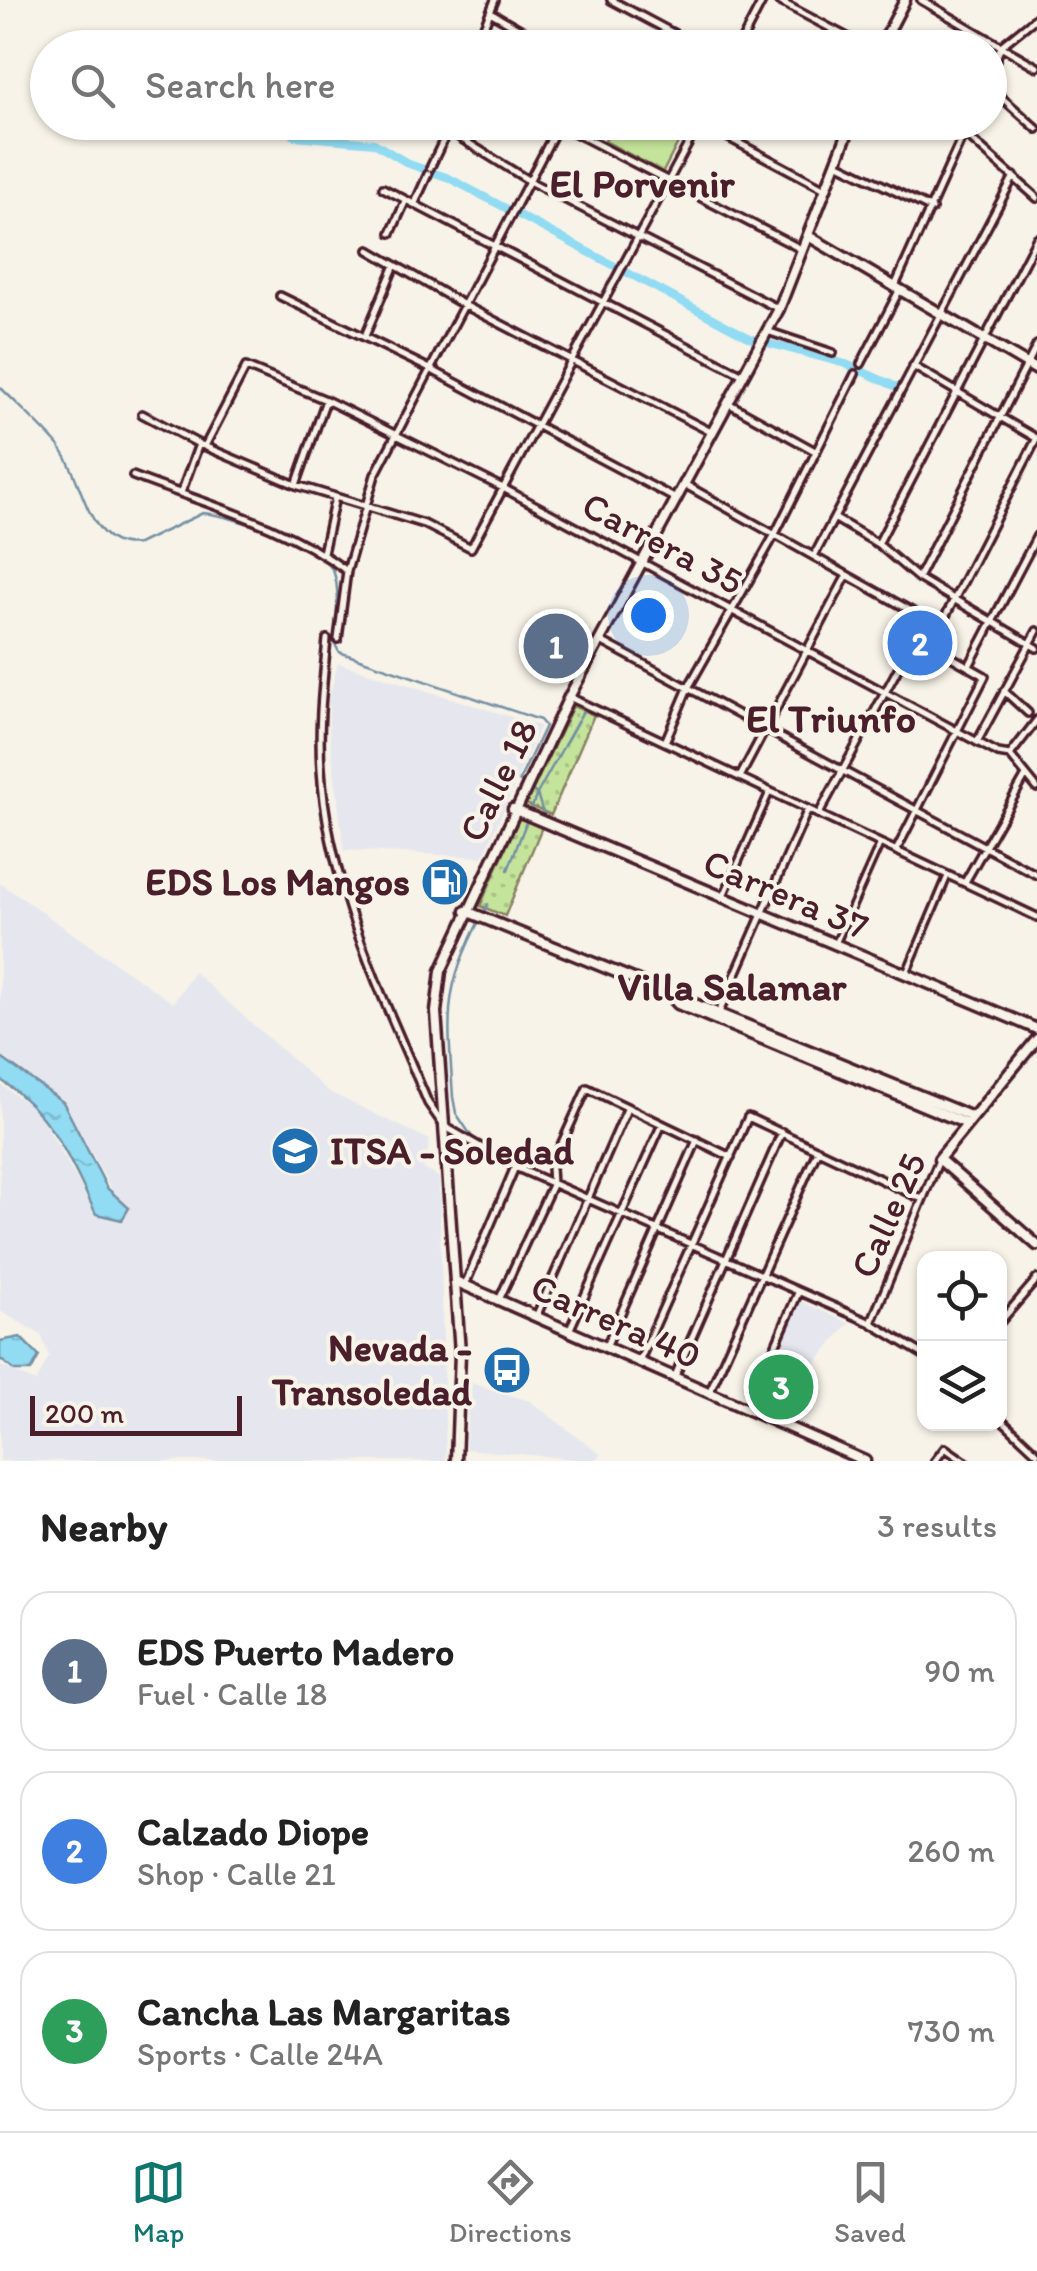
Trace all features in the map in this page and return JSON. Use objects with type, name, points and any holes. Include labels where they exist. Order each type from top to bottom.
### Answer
[{"type":"street","points":[[482,30],[496,0]]},
{"type":"street","points":[[611,0],[667,30]]},
{"type":"street","points":[[747,30],[762,0]]},
{"type":"street","points":[[777,0],[834,30]]},
{"type":"street","points":[[889,30],[905,0]]},
{"type":"street","points":[[921,0],[973,30]]},
{"type":"street","points":[[490,12],[522,30]]},
{"type":"street","points":[[1007,41],[1037,17]]},
{"type":"street","points":[[1007,50],[1037,68]]},
{"type":"street","points":[[1007,102],[1037,129]]},
{"type":"street","points":[[415,204],[444,140]]},
{"type":"street","points":[[465,140],[531,182],[779,309]]},
{"type":"street","points":[[338,639],[346,571],[365,504],[430,368],[550,140]]},
{"type":"street","points":[[591,140],[804,250]]},
{"type":"street","points":[[142,414],[296,484],[365,504],[471,548],[690,140]]},
{"type":"street","points":[[732,140],[827,190]]},
{"type":"street","name":"Calle 18","points":[[456,1461],[460,1354],[438,990],[466,911],[569,697],[779,309],[810,237],[844,140]]},
{"type":"street","points":[[861,364],[961,140]]},
{"type":"street","points":[[971,140],[1037,198]]},
{"type":"street","points":[[837,164],[932,209]]},
{"type":"street","points":[[814,556],[1014,176]]},
{"type":"street","points":[[383,188],[742,375]]},
{"type":"street","points":[[391,233],[406,200]]},
{"type":"street","points":[[810,237],[1037,370]]},
{"type":"street","points":[[878,544],[1037,238]]},
{"type":"street","points":[[369,250],[464,305],[712,432]]},
{"type":"street","points":[[366,336],[395,265]]},
{"type":"street","points":[[280,296],[430,368],[676,499]]},
{"type":"street","points":[[766,334],[833,353]]},
{"type":"street","points":[[918,578],[1037,345]]},
{"type":"street","points":[[684,484],[940,627],[1037,438],[913,366]]},
{"type":"street","name":"Carrera 35","points":[[202,444],[246,367],[397,435],[957,732],[1010,755]]},
{"type":"street","points":[[666,742],[688,688],[774,536],[855,374]]},
{"type":"street","points":[[296,484],[326,400]]},
{"type":"street","points":[[728,403],[815,451]]},
{"type":"street","points":[[180,494],[202,444]]},
{"type":"street","points":[[133,476],[264,524],[323,553],[346,571]]},
{"type":"street","points":[[323,553],[335,497]]},
{"type":"street","points":[[834,518],[878,544],[918,578],[1034,646]]},
{"type":"street","points":[[970,666],[1037,536]]},
{"type":"street","points":[[740,777],[847,575]]},
{"type":"street","points":[[819,814],[888,694],[925,619]]},
{"type":"street","points":[[977,742],[1034,646],[1037,631]]},
{"type":"street","points":[[327,640],[320,722],[321,773],[333,850],[357,936],[428,1102],[444,1126],[552,1185],[871,1323],[917,1351]]},
{"type":"street","points":[[600,640],[1037,875]]},
{"type":"street","points":[[896,850],[986,676],[932,646]]},
{"type":"street","points":[[1004,691],[1028,712]]},
{"type":"street","points":[[569,697],[1037,916]]},
{"type":"street","points":[[1037,721],[1010,755],[1037,788]]},
{"type":"street","points":[[964,882],[1025,777]]},
{"type":"street","points":[[723,898],[770,791]]},
{"type":"street","points":[[718,1015],[808,809]]},
{"type":"street","name":"Carrera 37","points":[[513,810],[1037,1029]]},
{"type":"street","points":[[835,945],[881,843]]},
{"type":"street","points":[[906,974],[948,875]]},
{"type":"street","points":[[466,911],[967,1119]]},
{"type":"street","name":"Calle 25","points":[[871,1323],[939,1159],[967,1119],[1037,1039]]},
{"type":"street","points":[[498,1300],[552,1185],[551,1166],[587,1088],[732,1157]]},
{"type":"street","points":[[536,1316],[627,1108]]},
{"type":"street","points":[[639,1362],[748,1117],[922,1199]]},
{"type":"street","points":[[570,1331],[662,1124]]},
{"type":"street","points":[[674,1377],[782,1132]]},
{"type":"street","points":[[606,1347],[697,1140]]},
{"type":"street","points":[[710,1392],[818,1148]]},
{"type":"street","points":[[939,1159],[1037,1245]]},
{"type":"street","points":[[466,1285],[515,1167]]},
{"type":"street","points":[[1007,1314],[1037,1280]]},
{"type":"street","name":"Carrera 40","points":[[455,1281],[865,1461]]},
{"type":"street","points":[[748,1410],[798,1292]]},
{"type":"street","points":[[1007,1425],[1037,1453]]},
{"type":"street","points":[[936,1461],[945,1448],[964,1461]]},
{"type":"shaded area","points":[[338,663],[540,726],[483,857],[344,850],[329,729],[329,699]]},
{"type":"shaded area","points":[[0,883],[173,1003],[194,972],[329,1092],[430,1140],[424,1169],[439,1177],[446,1461],[0,1461],[0,1365],[36,1382],[49,1356],[41,1335],[0,1311],[0,1084],[38,1111],[96,1213],[119,1203],[63,1102],[0,1057]]},
{"type":"shaded area","points":[[800,1301],[849,1323],[808,1372],[776,1356]]},
{"type":"shaded area","points":[[471,1383],[530,1401],[600,1454],[596,1461],[465,1449]]},
{"type":"green space","points":[[606,140],[679,140],[663,172]]},
{"type":"green space","points":[[573,706],[594,715],[551,815],[526,804]]},
{"type":"green space","points":[[520,817],[542,827],[505,916],[480,906]]},
{"type":"green space","points":[[777,1358],[806,1373],[785,1416],[755,1400]]},
{"type":"water","points":[[0,1057],[63,1102],[107,1188],[129,1208],[122,1220],[96,1214],[47,1123],[0,1079]]},
{"type":"water","points":[[20,1337],[39,1356],[31,1371],[15,1371],[0,1359],[0,1341]]},
{"type":"waterway","points":[[340,140],[374,143],[409,164],[449,178],[752,339],[846,364],[901,389]]},
{"type":"waterway","points":[[0,387],[56,443],[96,524],[107,536],[120,543],[138,544],[203,513],[275,534],[313,553],[334,573],[334,642],[339,652],[540,720],[545,726],[519,781],[537,794],[546,822]]},
{"type":"waterway","points":[[508,870],[537,794],[586,706]]},
{"type":"waterway","points":[[476,1143],[456,1113],[453,1097],[451,997],[463,956],[488,904]]},
{"type":"place","name":"Calzado Diope","points":[[920,643]]},
{"type":"place","name":"EDS Puerto Madero","points":[[556,646]]},
{"type":"place","name":"EDS Los Mangos","points":[[445,882]]},
{"type":"place","name":"ITSA - Soledad","points":[[295,1151]]},
{"type":"place","name":"Nevada - Transoledad","points":[[507,1370]]},
{"type":"place","name":"Cancha Las Margaritas","points":[[781,1387]]},
{"type":"district","name":"El Porvenir","points":[[642,183]]},
{"type":"district","name":"El Triunfo","points":[[831,718]]},
{"type":"district","name":"Villa Salamar","points":[[732,986]]}]
